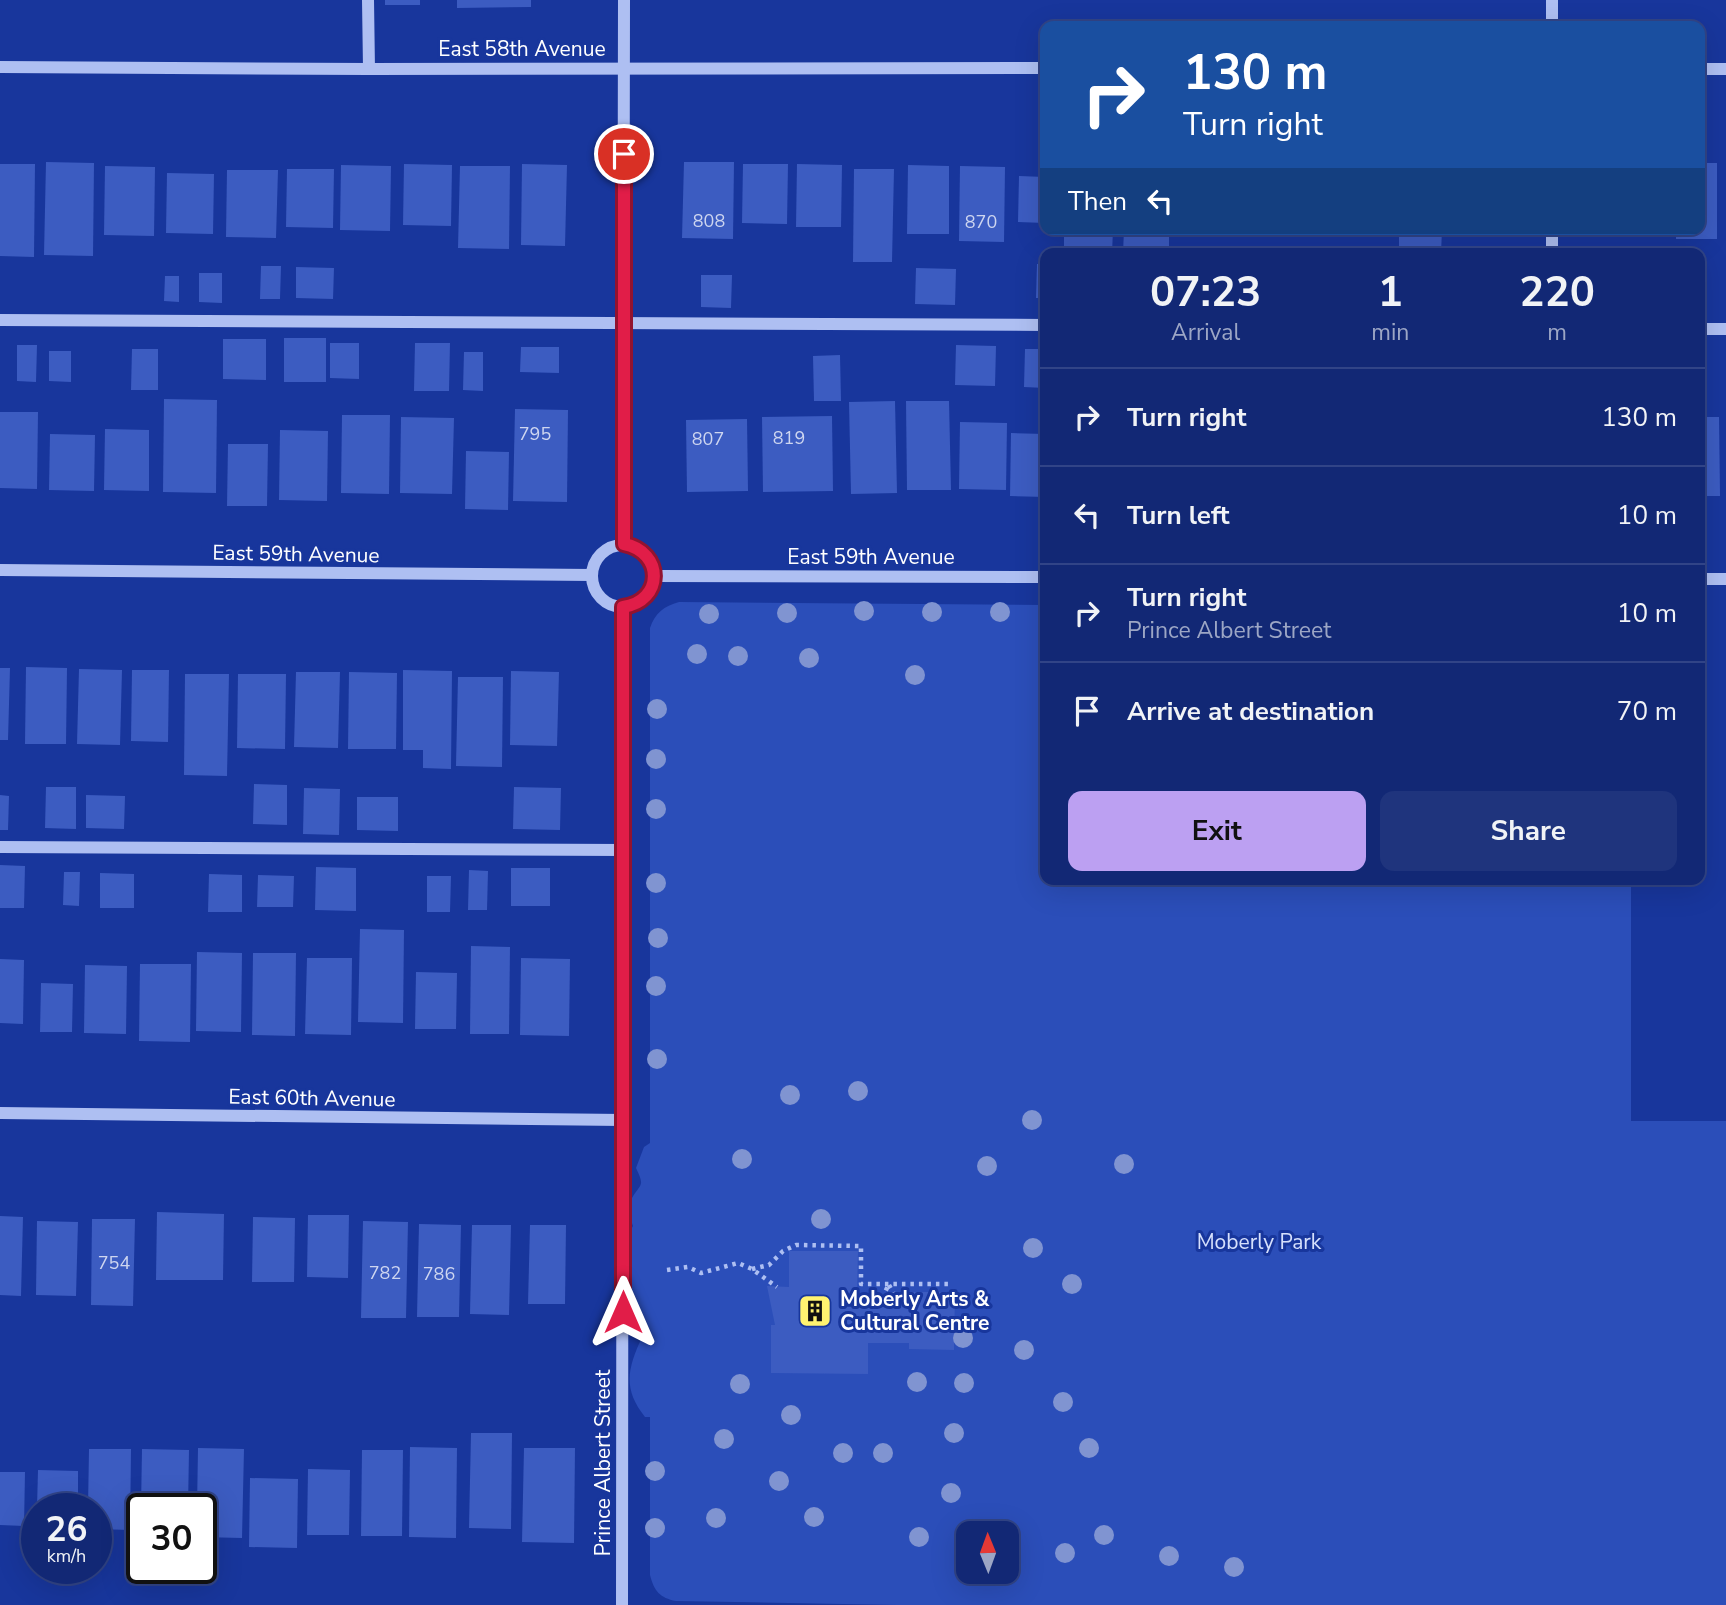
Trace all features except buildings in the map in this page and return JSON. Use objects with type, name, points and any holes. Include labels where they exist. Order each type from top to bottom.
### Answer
[{"type":"street","points":[[368,0],[369,69]]},
{"type":"street","points":[[624,0],[624,544]]},
{"type":"street","points":[[1552,0],[1552,21]]},
{"type":"street","name":"East 58th Avenue","points":[[0,67],[1040,68]]},
{"type":"street","points":[[1705,69],[1726,69]]},
{"type":"street","points":[[0,320],[1040,325]]},
{"type":"street","points":[[1705,329],[1726,329]]},
{"type":"street","points":[[624,544],[642,551],[648,557],[654,576],[648,594],[633,606],[623,607],[604,601],[598,594],[592,575],[593,565],[605,550],[624,544]]},
{"type":"street","name":"East 59th Avenue","points":[[0,570],[592,575]]},
{"type":"street","name":"East 59th Avenue","points":[[654,576],[1040,577]]},
{"type":"street","points":[[1705,579],[1726,579]]},
{"type":"street","name":"Prince Albert Street","points":[[622,1605],[623,607]]},
{"type":"street","points":[[0,848],[623,850]]},
{"type":"street","name":"East 60th Avenue","points":[[0,1114],[623,1119]]},
{"type":"path","points":[[752,1269],[769,1265],[783,1251],[796,1245],[861,1246],[861,1284],[950,1284]]},
{"type":"path","points":[[667,1270],[688,1267],[701,1273],[737,1263],[752,1269],[777,1287]]},
{"type":"path","points":[[889,1284],[896,1298]]},
{"type":"path","points":[[882,1298],[889,1284]]},
{"type":"green space","name":"Moberly Park","points":[[679,602],[1040,605],[1040,885],[1631,885],[1631,1121],[1726,1121],[1726,1605],[896,1605],[676,1601],[659,1593],[650,1575],[650,1417],[645,1417],[638,1407],[630,1387],[633,1358],[642,1337],[630,1320],[626,1304],[631,1275],[628,1239],[633,1226],[630,1205],[641,1184],[636,1168],[644,1147],[650,1143],[650,628],[657,614]]},
{"type":"place","name":"Moberly Arts & Cultural Centre","points":[[815,1311]]},
{"type":"route","points":[[623,1312],[623,607],[633,606],[641,601],[653,585],[654,576],[648,557],[633,546],[624,544],[624,154]]}]
